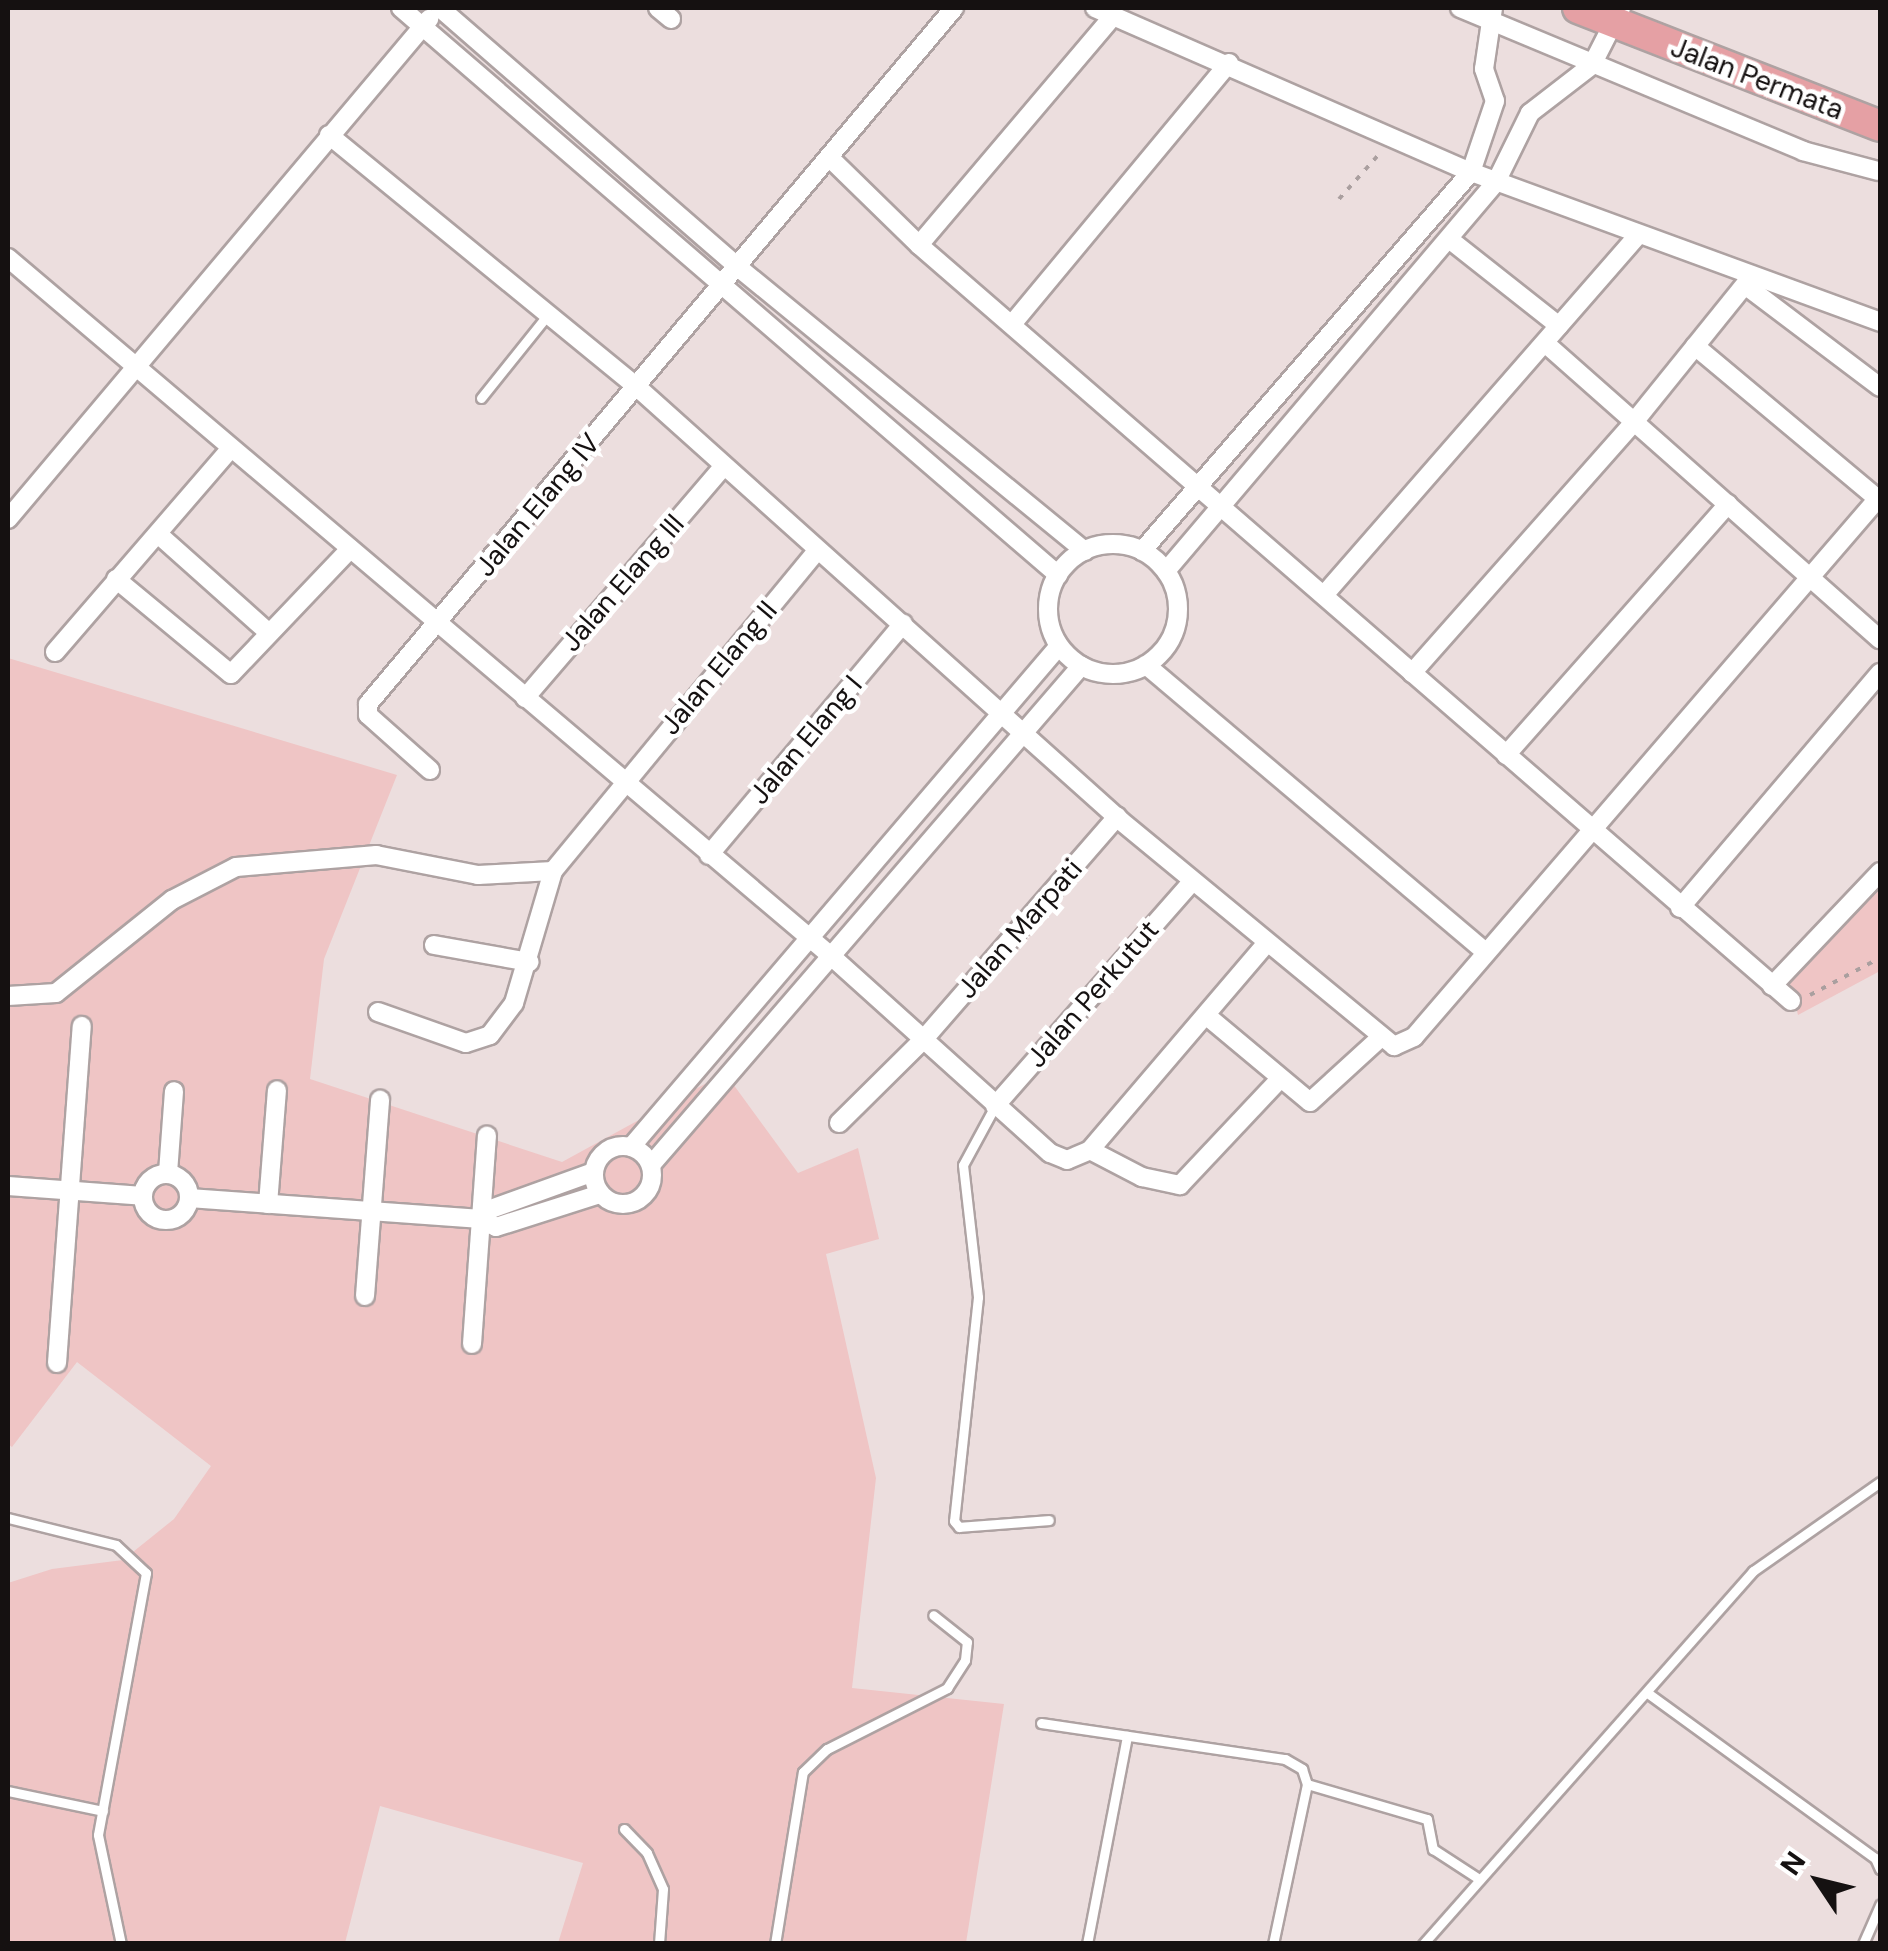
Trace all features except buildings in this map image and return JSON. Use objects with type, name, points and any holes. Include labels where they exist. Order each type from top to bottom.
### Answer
[{"type":"main road","name":"Jalan Permata","points":[[1578,8],[1618,15],[1880,126]]},
{"type":"street","points":[[400,8],[1058,575]]},
{"type":"street","points":[[8,520],[440,8],[739,268],[1085,551]]},
{"type":"street","name":"Jalan Elang IV","points":[[430,770],[366,709],[720,286],[832,160],[954,8]]},
{"type":"street","points":[[1095,8],[1229,63],[1471,172],[1748,281],[1880,322]]},
{"type":"street","points":[[1460,8],[1492,14],[1592,65],[1803,151],[1878,171]]},
{"type":"street","points":[[1142,551],[1471,172],[1495,101],[1484,68],[1492,14]]},
{"type":"street","points":[[920,245],[1114,15]]},
{"type":"street","points":[[1166,572],[1496,182],[1530,112],[1592,65],[1618,15]]},
{"type":"street","points":[[1012,322],[1229,63]]},
{"type":"street","points":[[329,135],[546,317],[637,387],[721,469],[1024,730],[1116,817],[1394,1046],[1408,1043],[1589,828],[1879,498],[1695,346]]},
{"type":"street","points":[[832,160],[920,245],[1791,1001]]},
{"type":"street","points":[[1324,595],[1638,235]]},
{"type":"street","points":[[1449,239],[1559,326]]},
{"type":"street","points":[[8,258],[622,784],[830,955],[1050,1153],[1068,1160],[1090,1150],[1267,943]]},
{"type":"street","points":[[1412,672],[1634,422],[1748,281]]},
{"type":"street","points":[[1748,281],[1880,387]]},
{"type":"street","points":[[1545,343],[1880,639]]},
{"type":"street","points":[[55,652],[231,448]]},
{"type":"street","name":"Jalan Elang III","points":[[525,698],[721,469]]},
{"type":"street","points":[[1506,755],[1728,504]]},
{"type":"street","points":[[158,534],[269,633]]},
{"type":"street","points":[[1114,544],[1142,551],[1166,572],[1177,600],[1174,630],[1146,665],[1114,674],[1081,666],[1059,646],[1048,603],[1058,575],[1085,551],[1114,544]]},
{"type":"street","points":[[116,579],[226,674],[350,549]]},
{"type":"street","name":"Jalan Elang II","points":[[553,871],[816,552]]},
{"type":"street","name":"Jalan Elang I","points":[[710,855],[902,624]]},
{"type":"street","points":[[481,1219],[491,1209],[594,1172],[606,1151],[630,1147],[812,941],[1059,646]]},
{"type":"street","points":[[1146,665],[1486,952]]},
{"type":"street","points":[[190,1198],[481,1219],[496,1228],[600,1194],[624,1205],[642,1198],[651,1183],[650,1164],[1081,666]]},
{"type":"street","points":[[1680,908],[1880,673]]},
{"type":"street","name":"Jalan Marpati","points":[[840,1123],[923,1040],[1116,817]]},
{"type":"street","points":[[8,996],[56,992],[172,900],[236,868],[376,855],[478,875],[553,871],[529,962],[509,1012],[478,1041],[466,1043],[378,1012]]},
{"type":"street","points":[[1772,986],[1880,872]]},
{"type":"street","name":"Jalan Perkutut","points":[[995,1106],[1192,882]]},
{"type":"street","points":[[434,944],[529,962]]},
{"type":"street","points":[[1207,1016],[1304,1100],[1316,1098],[1380,1038]]},
{"type":"street","points":[[56,1363],[82,1026]]},
{"type":"street","points":[[1090,1150],[1142,1178],[1180,1185],[1278,1080]]},
{"type":"street","points":[[268,1204],[277,1090]]},
{"type":"street","points":[[168,1174],[174,1092]]},
{"type":"street","points":[[365,1296],[380,1100]]},
{"type":"street","points":[[472,1344],[487,1136]]},
{"type":"street","points":[[630,1147],[650,1164]]},
{"type":"street","points":[[594,1172],[600,1194]]},
{"type":"street","points":[[168,1174],[181,1179],[190,1198],[179,1217],[164,1220],[151,1215],[143,1196],[148,1182],[168,1174]]},
{"type":"street","points":[[8,1186],[143,1196]]},
{"type":"lane","points":[[481,398],[546,317]]},
{"type":"lane","points":[[995,1106],[963,1166],[978,1297],[954,1521],[959,1527],[1049,1520]]},
{"type":"lane","points":[[1422,1944],[1763,1562],[1880,1482]]},
{"type":"lane","points":[[8,1518],[116,1544],[146,1573],[98,1835],[121,1944]]},
{"type":"lane","points":[[776,1944],[803,1772],[827,1749],[947,1688],[965,1660],[967,1642],[958,1629],[932,1616]]},
{"type":"lane","points":[[1649,1694],[1875,1858],[1880,1869]]},
{"type":"lane","points":[[1041,1723],[1285,1759],[1302,1770],[1307,1784],[1274,1944]]},
{"type":"lane","points":[[1086,1944],[1126,1736]]},
{"type":"lane","points":[[1307,1784],[1426,1818],[1433,1848],[1479,1878]]},
{"type":"lane","points":[[8,1791],[103,1811]]},
{"type":"lane","points":[[624,1829],[647,1853],[663,1889],[659,1944]]},
{"type":"lane","points":[[1863,1944],[1880,1905]]},
{"type":"path","points":[[1339,199],[1394,137]]},
{"type":"path","points":[[1791,1001],[1880,958]]},
{"type":"shaded area","points":[[8,658],[397,775],[324,959],[310,1079],[562,1162],[725,1073],[798,1173],[858,1148],[879,1239],[826,1254],[876,1478],[852,1688],[1004,1704],[966,1943],[558,1943],[583,1863],[380,1806],[345,1943],[8,1943],[8,1583],[52,1569],[123,1560],[174,1519],[211,1466],[77,1362],[12,1447],[8,1444]]},
{"type":"shaded area","points":[[1880,865],[1880,971],[1798,1015],[1785,963]]}]
